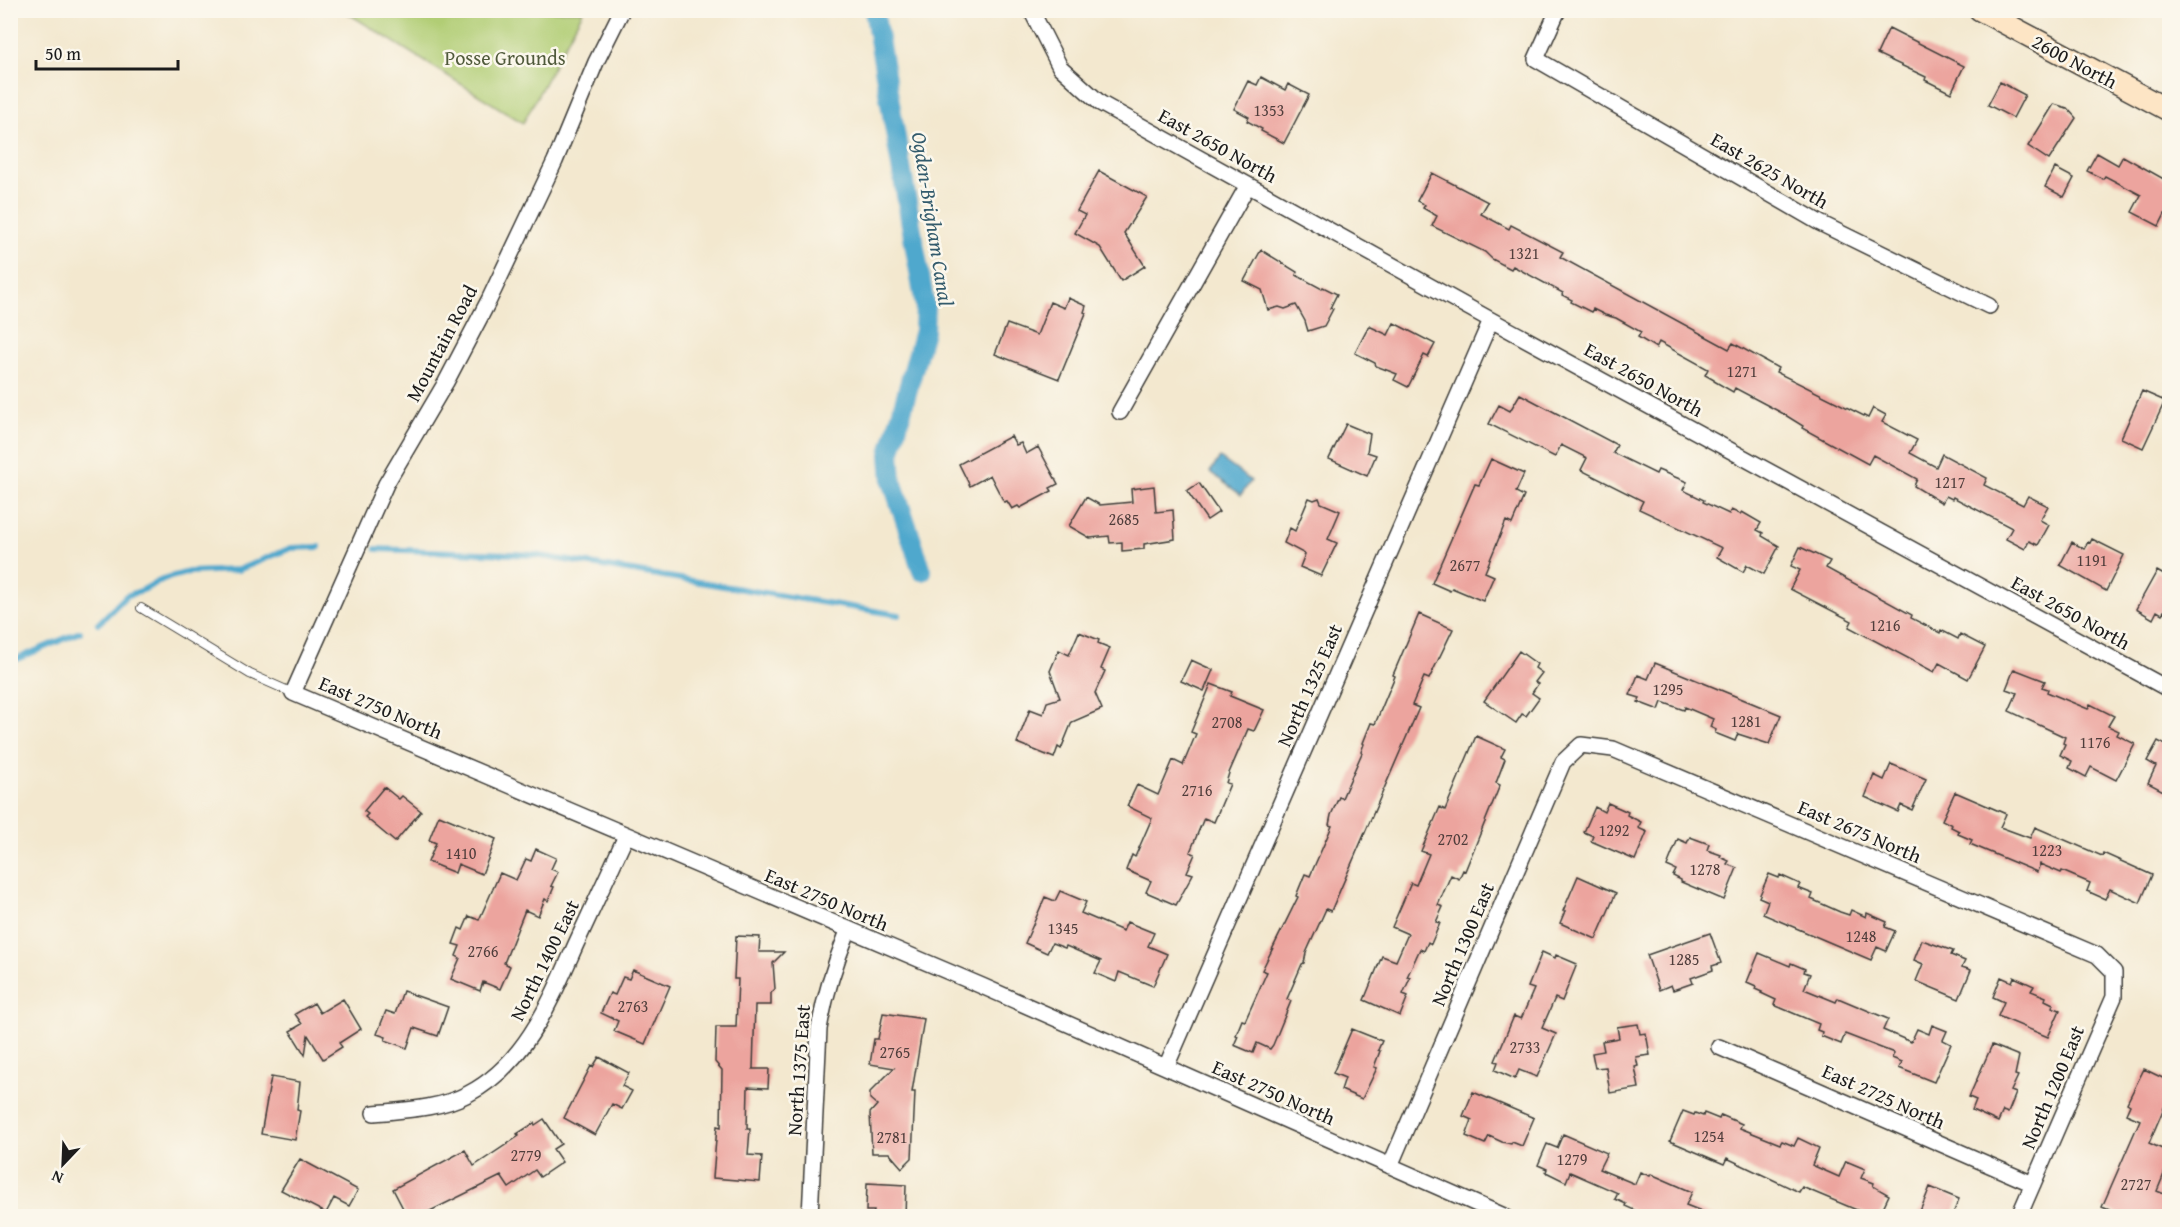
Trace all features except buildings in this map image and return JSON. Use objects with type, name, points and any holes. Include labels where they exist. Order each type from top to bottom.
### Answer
[{"type":"street","name":"Mountain Road","points":[[293,693],[386,484],[446,382],[489,300],[555,161],[596,62],[622,10]]},
{"type":"street","name":"East 2650 North","points":[[1031,10],[1060,67],[1100,103],[1491,320],[2169,690]]},
{"type":"street","name":"East 2625 North","points":[[1558,10],[1536,59],[1820,223],[1989,306]]},
{"type":"street","name":"2600 North","points":[[1980,10],[2169,111]]},
{"type":"street","points":[[1120,412],[1248,185]]},
{"type":"street","name":"North 1325 East","points":[[1166,1067],[1491,320]]},
{"type":"street","name":"East 2750 North","points":[[293,693],[848,931],[982,986],[1504,1216]]},
{"type":"street","name":"East 2675 North","points":[[1581,745],[1613,749],[2097,955],[2114,972]]},
{"type":"street","name":"North 1300 East","points":[[1390,1166],[1563,762],[1581,745]]},
{"type":"street","name":"North 1400 East","points":[[374,1113],[431,1107],[468,1094],[495,1076],[522,1047],[544,1015],[626,836]]},
{"type":"street","name":"North 1375 East","points":[[810,1216],[819,1029],[824,999],[833,968],[848,931]]},
{"type":"street","name":"North 1200 East","points":[[2021,1216],[2114,997],[2114,972]]},
{"type":"street","name":"East 2725 North","points":[[1719,1047],[2033,1184]]},
{"type":"lane","name":"East 2750 North","points":[[141,608],[250,674],[293,693]]},
{"type":"green space","name":"Posse Grounds","points":[[344,11],[583,11],[523,123]]},
{"type":"water","points":[[1220,458],[1251,481],[1241,495],[1210,472]]},
{"type":"waterway","name":"Ogden-Brigham Canal","points":[[874,10],[925,306],[924,331],[890,454],[892,481],[922,571]]},
{"type":"waterway","points":[[98,624],[126,596],[163,579],[189,572],[238,570],[291,548],[319,547]]},
{"type":"waterway","points":[[376,549],[535,555],[899,615]]},
{"type":"waterway","points":[[10,662],[80,632]]}]
